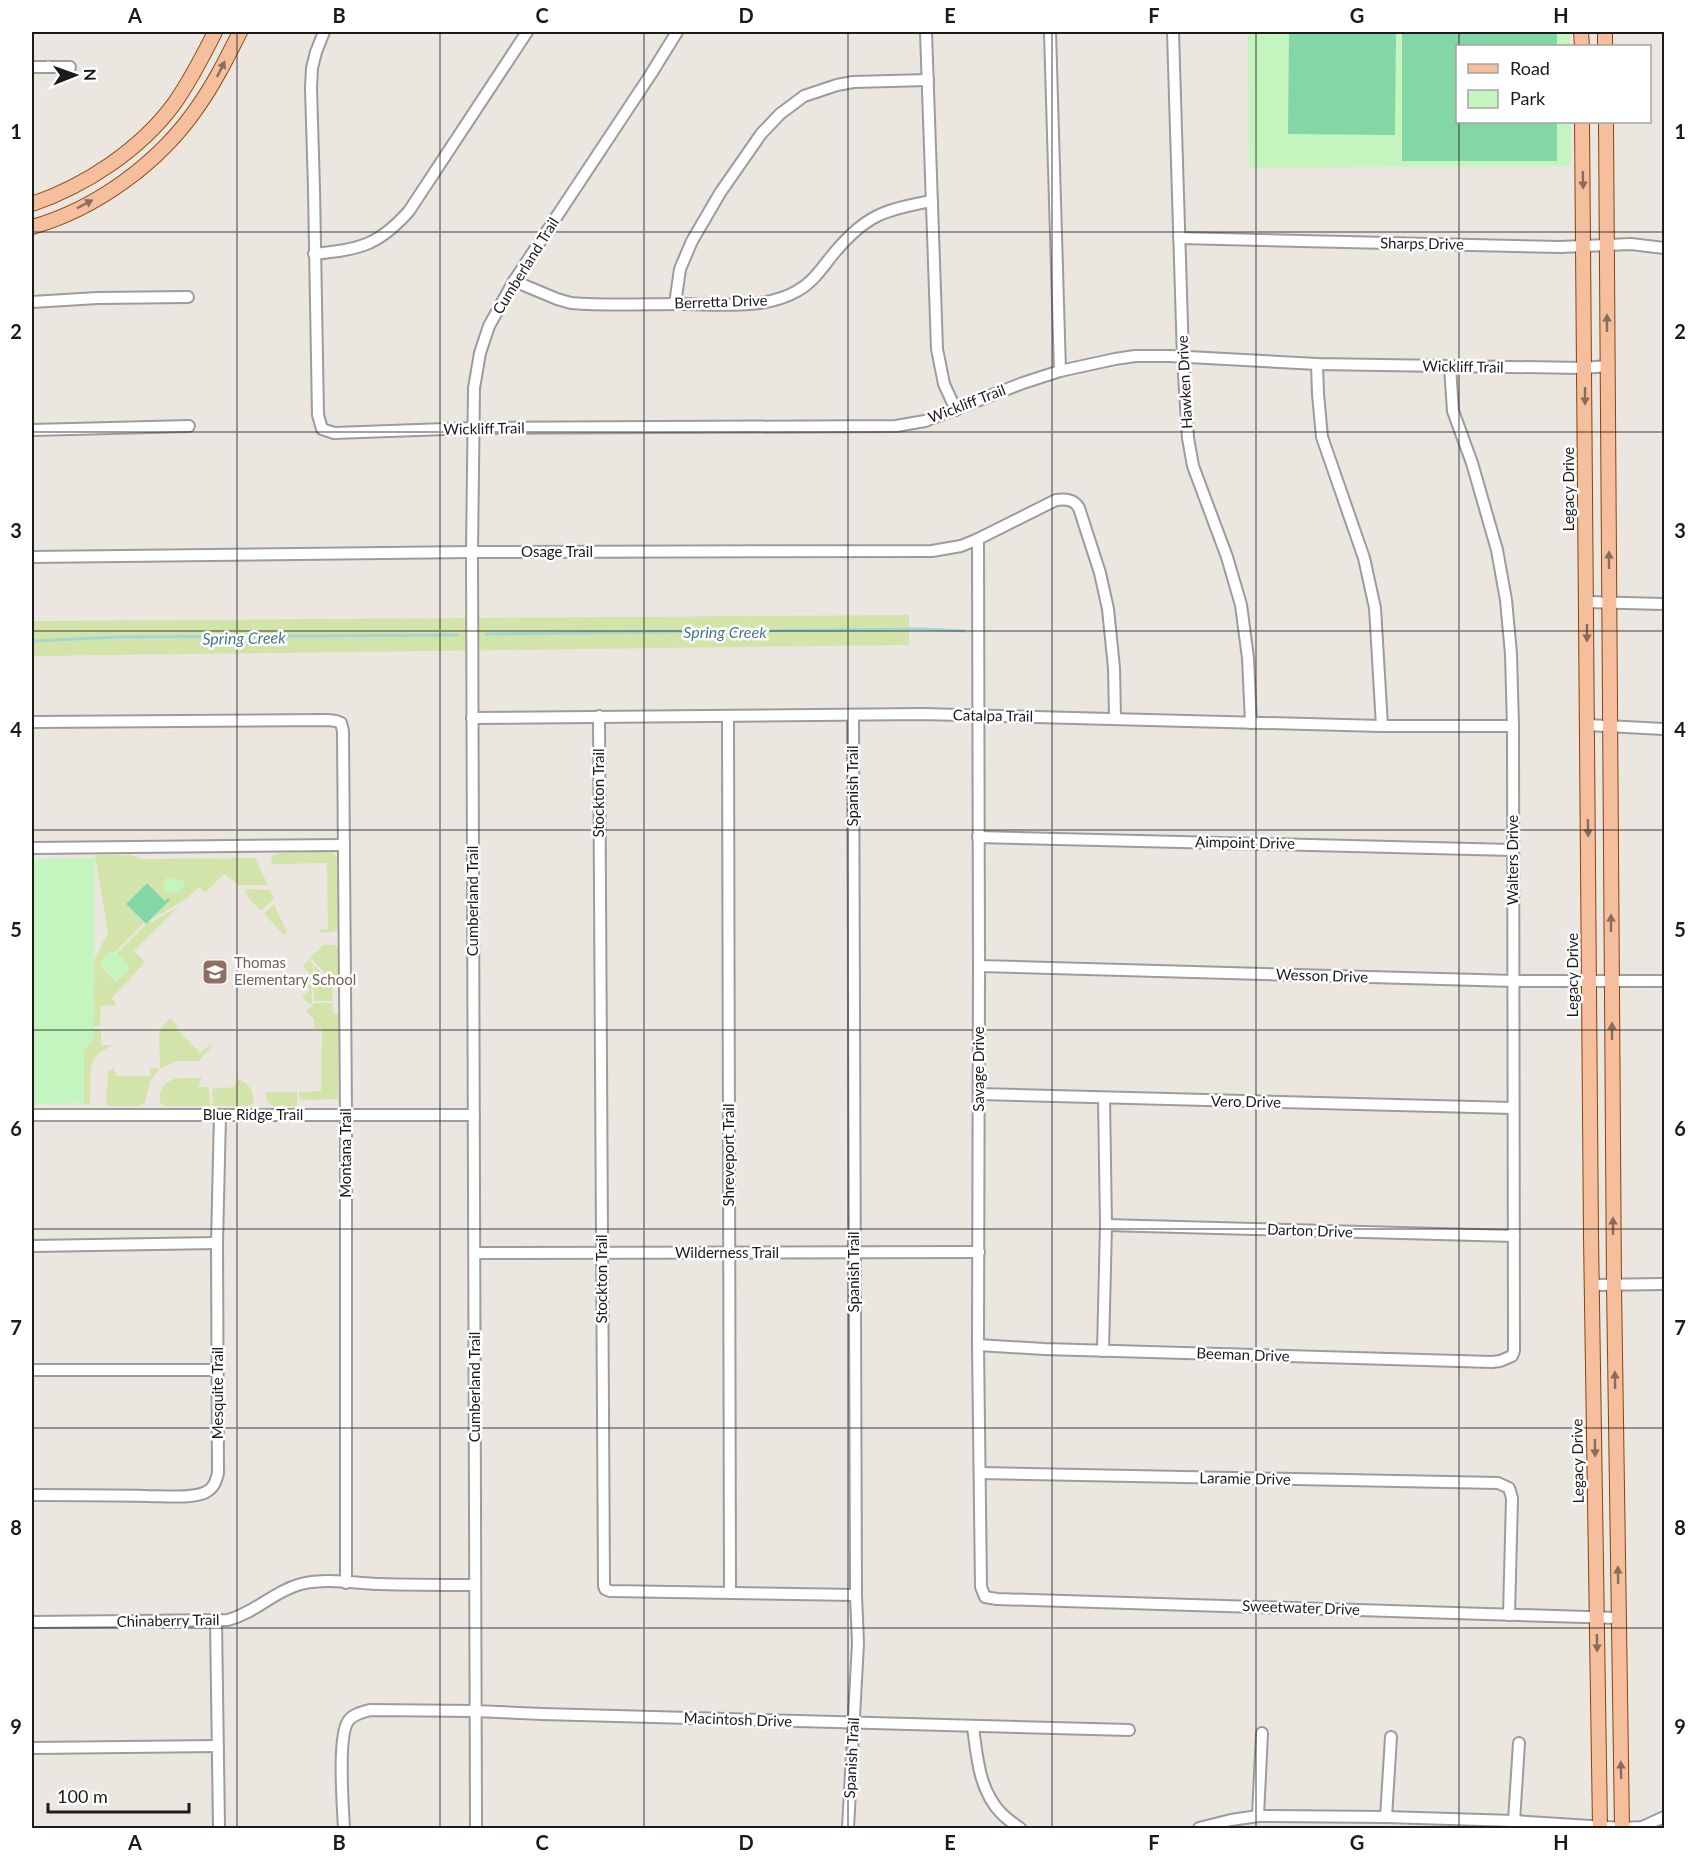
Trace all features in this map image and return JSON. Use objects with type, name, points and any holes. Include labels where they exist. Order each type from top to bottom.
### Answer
[{"type":"main road","points":[[32,204],[97,173],[136,144],[173,105],[198,66],[215,32]]},
{"type":"main road","points":[[32,227],[93,201],[151,160],[185,125],[196,110],[215,81],[240,32]]},
{"type":"main road","name":"Legacy Drive","points":[[1582,123],[1600,1827]]},
{"type":"main road","points":[[1606,123],[1614,1284],[1622,1828]]},
{"type":"main road","points":[[136,144],[151,160]]},
{"type":"street","points":[[324,32],[312,68],[314,254],[362,246],[387,233],[409,211],[527,32]]},
{"type":"street","name":"Cumberland Trail","points":[[476,1828],[472,718],[474,388],[480,353],[495,314],[514,281],[678,32]]},
{"type":"street","points":[[926,32],[937,349],[944,384],[956,410]]},
{"type":"street","points":[[1050,32],[1060,371]]},
{"type":"street","name":"Hawken Drive","points":[[1173,32],[1183,358],[1190,452],[1227,557],[1241,605],[1248,658],[1251,723]]},
{"type":"street","points":[[32,67],[70,67]]},
{"type":"street","points":[[675,304],[680,269],[692,241],[720,193],[761,134],[780,114],[804,96],[837,85],[853,82],[928,80]]},
{"type":"street","name":"Berretta Drive","points":[[514,281],[571,303],[755,303],[784,298],[806,286],[867,220],[887,210],[932,201]]},
{"type":"street","name":"Sharps Drive","points":[[1179,238],[1560,247],[1631,244],[1665,248]]},
{"type":"street","name":"Wickliff Trail","points":[[314,254],[318,416],[322,429],[334,433],[473,428],[896,426],[925,421],[1060,371],[1135,356],[1450,367],[1584,368],[1607,366]]},
{"type":"street","points":[[32,302],[97,298],[188,297]]},
{"type":"street","points":[[1317,364],[1322,437],[1364,558],[1375,608],[1382,726]]},
{"type":"street","name":"Walters Drive","points":[[1450,367],[1453,411],[1486,507],[1503,580],[1511,654],[1514,1351],[1508,1359]]},
{"type":"street","points":[[32,430],[189,426]]},
{"type":"street","name":"Osage Trail","points":[[32,557],[472,552],[932,551],[961,546],[1056,500],[1071,500],[1076,502],[1079,508],[1105,591],[1111,628],[1115,719]]},
{"type":"street","name":"Savage Drive","points":[[978,539],[978,1345],[981,1587],[985,1597]]},
{"type":"street","points":[[1586,602],[1665,604]]},
{"type":"street","name":"Spanish Trail","points":[[848,1828],[858,1642],[854,1253],[853,715]]},
{"type":"street","name":"Catalpa Trail","points":[[472,718],[978,715],[1382,726],[1513,726]]},
{"type":"street","name":"Stockton Trail","points":[[599,716],[603,1581],[605,1589],[610,1591],[856,1595]]},
{"type":"street","name":"Shreveport Trail","points":[[728,716],[730,1593]]},
{"type":"street","name":"Montana Trail","points":[[32,722],[328,720],[341,723],[343,731],[346,1115],[346,1582]]},
{"type":"street","points":[[1587,725],[1665,729]]},
{"type":"street","name":"Aimpoint Drive","points":[[978,837],[1512,850]]},
{"type":"street","points":[[32,849],[344,845]]},
{"type":"street","name":"Wesson Drive","points":[[979,966],[1514,981],[1665,981]]},
{"type":"street","name":"Vero Drive","points":[[979,1094],[1513,1108]]},
{"type":"street","points":[[1103,1351],[1106,1226],[1104,1099]]},
{"type":"street","name":"Blue Ridge Trail","points":[[32,1115],[474,1115]]},
{"type":"street","name":"Mesquite Trail","points":[[32,1495],[174,1496],[206,1492],[213,1487],[218,1473],[217,1243],[220,1115]]},
{"type":"street","name":"Darton Drive","points":[[1106,1226],[1514,1236]]},
{"type":"street","points":[[32,1246],[217,1243]]},
{"type":"street","name":"Wilderness Trail","points":[[475,1253],[979,1252]]},
{"type":"street","points":[[1593,1285],[1665,1284]]},
{"type":"street","name":"Beeman Drive","points":[[978,1345],[1103,1351],[1492,1362],[1508,1359]]},
{"type":"street","points":[[32,1371],[218,1370]]},
{"type":"street","name":"Laramie Drive","points":[[980,1473],[1498,1483],[1509,1488],[1512,1498],[1509,1616]]},
{"type":"street","name":"Chinaberry Trail","points":[[32,1622],[216,1620],[240,1616],[275,1594],[305,1583],[475,1585]]},
{"type":"street","name":"Sweetwater Drive","points":[[985,1597],[1618,1618]]},
{"type":"street","points":[[216,1620],[219,1828]]},
{"type":"street","name":"Macintosh Drive","points":[[344,1828],[342,1738],[349,1719],[370,1710],[1129,1730]]},
{"type":"street","points":[[973,1726],[978,1764],[987,1794],[1002,1815],[1020,1828]]},
{"type":"street","points":[[1258,1816],[1262,1733]]},
{"type":"street","points":[[1386,1817],[1391,1737]]},
{"type":"street","points":[[1514,1821],[1519,1743]]},
{"type":"street","points":[[32,1748],[218,1746]]},
{"type":"street","points":[[1199,1828],[1258,1816],[1514,1821],[1622,1828],[1641,1827],[1665,1816]]},
{"type":"green space","points":[[1248,32],[1570,32],[1570,45],[1456,45],[1456,123],[1571,123],[1571,166],[1249,168]]},
{"type":"green space","points":[[1289,32],[1396,32],[1395,135],[1288,134]]},
{"type":"green space","points":[[1402,32],[1557,32],[1557,45],[1456,45],[1456,123],[1557,123],[1557,161],[1402,161]]},
{"type":"green space","points":[[909,615],[909,645],[32,656],[32,621]]},
{"type":"green space","points":[[332,852],[337,857],[338,929],[333,932],[321,932],[318,930],[328,929],[327,863],[275,864],[272,863],[271,858],[274,854],[281,853]]},
{"type":"green space","points":[[95,855],[130,855],[142,859],[255,858],[268,885],[239,885],[224,874],[205,893],[199,887],[186,899],[153,919],[168,898],[165,901],[147,883],[126,904],[144,923],[115,952],[111,952],[100,963],[116,981],[129,967],[117,953],[150,920],[152,922],[179,906],[134,951],[145,962],[112,998],[117,1005],[101,1006],[100,1026],[91,1027],[88,973],[108,932]]},
{"type":"green space","points":[[95,858],[94,1039],[84,1050],[84,1103],[32,1104],[32,859]]},
{"type":"green space","points":[[168,877],[185,881],[185,884],[176,892],[164,891]]},
{"type":"green space","points":[[147,883],[165,901],[168,898],[170,900],[146,924],[126,904]]},
{"type":"green space","points":[[245,889],[270,890],[274,899],[261,911],[249,899]]},
{"type":"green space","points":[[274,904],[287,932],[284,935],[264,914]]},
{"type":"green space","points":[[323,945],[335,945],[338,948],[338,982],[334,982],[310,958]]},
{"type":"green space","points":[[111,951],[115,952],[130,967],[119,980],[116,980],[100,964]]},
{"type":"green space","points":[[309,959],[313,964],[312,1003],[310,1005],[302,997],[310,989],[302,982],[310,974],[303,966]]},
{"type":"green space","points":[[314,965],[332,983],[333,1001],[314,1001]]},
{"type":"green space","points":[[315,1003],[333,1003],[333,1013],[338,1014],[338,1099],[303,1100],[299,1096],[299,1092],[321,1091],[322,1029],[314,1029],[314,1019],[306,1011]]},
{"type":"green space","points":[[170,1019],[200,1053],[211,1044],[212,1046],[199,1061],[176,1061],[160,1069],[159,1030]]},
{"type":"green space","points":[[94,1029],[101,1031],[101,1045],[112,1045],[98,1054],[93,1061],[90,1073],[89,1105],[82,1103],[84,1103],[84,1050],[94,1039]]},
{"type":"green space","points":[[114,1068],[116,1076],[150,1076],[150,1068],[159,1070],[150,1081],[145,1102],[137,1106],[108,1106],[106,1101],[108,1072]]},
{"type":"green space","points":[[179,1078],[202,1078],[198,1087],[209,1087],[210,1106],[161,1105],[160,1095],[163,1087]]},
{"type":"green space","points":[[238,1079],[250,1088],[253,1104],[213,1106],[212,1089],[234,1087]]},
{"type":"green space","points":[[265,1092],[297,1092],[297,1106],[273,1106],[267,1102]]},
{"type":"waterway","name":"Spring Creek","points":[[486,634],[922,629],[964,631]]},
{"type":"waterway","name":"Spring Creek","points":[[32,641],[117,637],[457,635]]},
{"type":"place","name":"Thomas Elementary School","points":[[215,972]]}]
